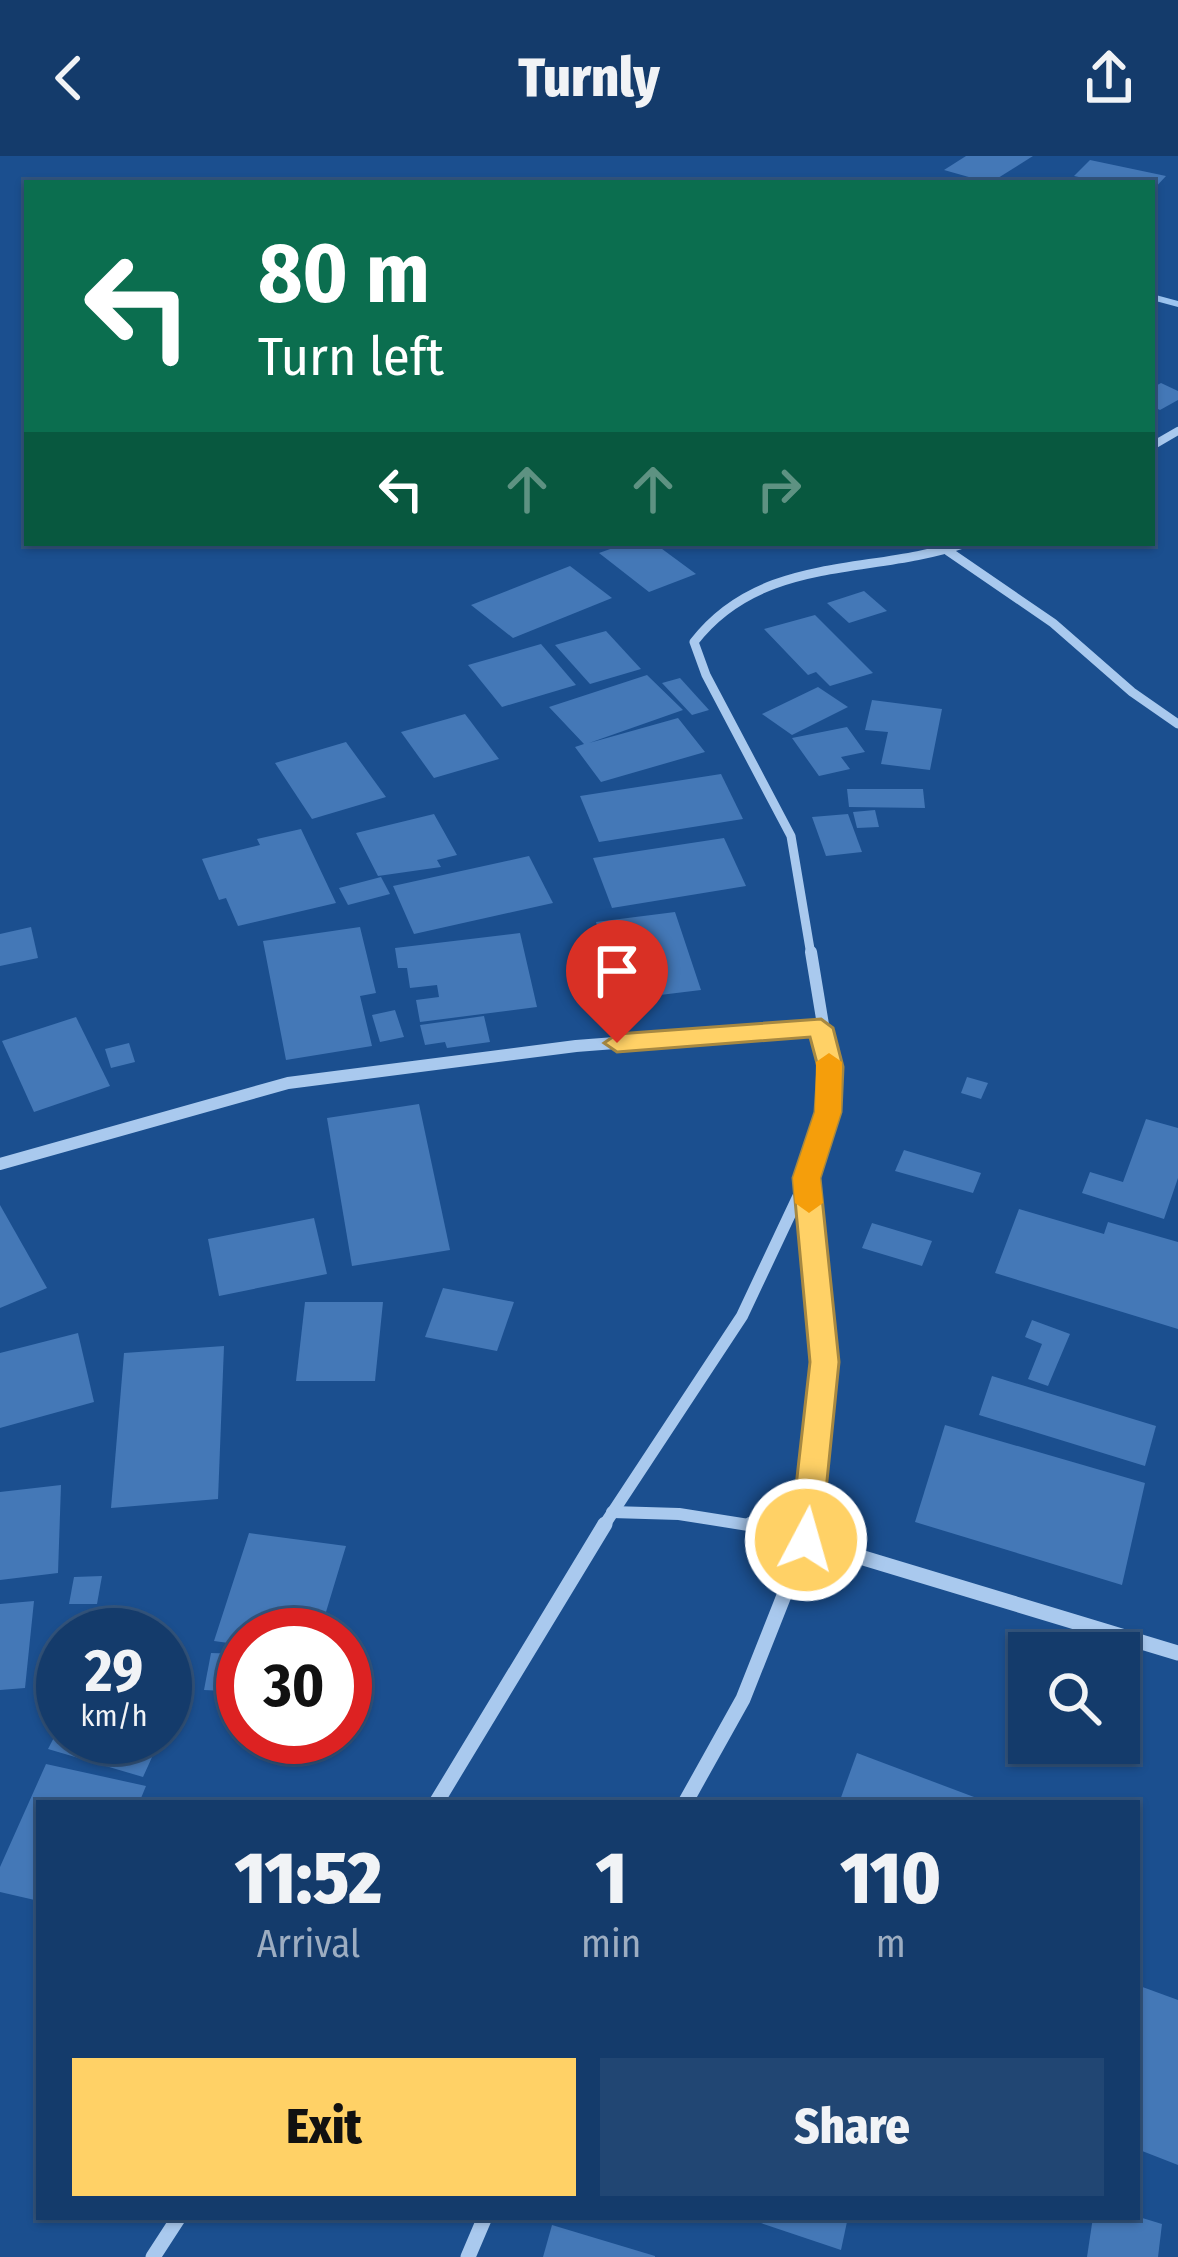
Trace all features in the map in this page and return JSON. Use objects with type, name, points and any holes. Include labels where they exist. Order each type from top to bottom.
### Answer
[{"type":"street","points":[[438,1800],[612,1512],[742,1316],[807,1178],[828,1112],[830,1067],[791,836],[706,675],[694,642],[724,608],[763,587],[959,546]]},
{"type":"street","points":[[949,550],[1053,623],[1132,692],[1178,724]]},
{"type":"street","points":[[0,1164],[288,1083],[576,1046],[821,1028]]},
{"type":"street","points":[[687,1800],[743,1699],[806,1540],[824,1362],[807,1178]]},
{"type":"street","points":[[612,1512],[748,1523],[1178,1653]]},
{"type":"street","points":[[154,2257],[176,2220]]},
{"type":"street","points":[[468,2257],[484,2220]]},
{"type":"building","points":[[966,156],[1033,156],[995,180],[944,170]]},
{"type":"building","points":[[1090,160],[1166,176],[1155,188],[1155,180],[1074,176]]},
{"type":"building","points":[[1161,383],[1178,391],[1178,400],[1160,410],[1155,408],[1155,386]]},
{"type":"building","points":[[619,546],[658,546],[696,574],[649,592],[599,553]]},
{"type":"building","points":[[570,566],[612,598],[513,638],[471,605]]},
{"type":"building","points":[[864,591],[887,611],[849,623],[827,603]]},
{"type":"building","points":[[815,615],[873,673],[830,686],[816,672],[808,675],[764,629]]},
{"type":"building","points":[[606,631],[641,669],[590,684],[555,645]]},
{"type":"building","points":[[541,644],[576,685],[502,707],[468,665]]},
{"type":"building","points":[[647,675],[683,710],[589,743],[678,718],[705,752],[601,782],[575,747],[584,744],[549,707]]},
{"type":"building","points":[[680,678],[709,710],[692,715],[662,683]]},
{"type":"building","points":[[818,687],[848,707],[792,735],[762,714]]},
{"type":"building","points":[[872,700],[942,709],[930,770],[881,764],[888,732],[865,730]]},
{"type":"building","points":[[465,714],[499,759],[434,778],[401,732]]},
{"type":"building","points":[[847,727],[865,752],[841,757],[850,769],[819,776],[792,738]]},
{"type":"building","points":[[346,742],[386,797],[312,819],[275,763]]},
{"type":"building","points":[[721,774],[743,819],[599,842],[580,796]]},
{"type":"building","points":[[847,789],[923,789],[925,808],[849,807]]},
{"type":"building","points":[[875,810],[879,827],[857,828],[853,812]]},
{"type":"building","points":[[434,814],[457,855],[437,860],[441,867],[378,876],[356,833]]},
{"type":"building","points":[[848,814],[862,852],[826,856],[812,817]]},
{"type":"building","points":[[301,829],[336,903],[238,926],[226,898],[219,900],[202,859]]},
{"type":"building","points":[[724,838],[746,886],[612,908],[593,858]]},
{"type":"building","points":[[529,856],[553,903],[414,934],[393,886]]},
{"type":"building","points":[[381,877],[390,894],[348,905],[339,888]]},
{"type":"building","points":[[675,912],[701,990],[619,1000],[596,922]]},
{"type":"building","points":[[31,927],[38,958],[0,966],[0,934]]},
{"type":"building","points":[[360,927],[376,993],[360,996],[372,1046],[286,1060],[263,941]]},
{"type":"building","points":[[520,933],[537,1007],[420,1022],[416,1000],[439,997],[437,985],[410,988],[407,968],[398,968],[395,948]]},
{"type":"building","points":[[395,1010],[404,1037],[380,1042],[372,1015]]},
{"type":"building","points":[[484,1016],[490,1042],[447,1048],[445,1042],[425,1045],[420,1025]]},
{"type":"building","points":[[76,1017],[110,1086],[34,1112],[2,1041]]},
{"type":"building","points":[[129,1043],[135,1062],[111,1068],[105,1049]]},
{"type":"building","points":[[967,1077],[988,1083],[981,1099],[961,1093]]},
{"type":"building","points":[[419,1104],[450,1250],[352,1266],[327,1118]]},
{"type":"building","points":[[1146,1119],[1178,1128],[1178,1178],[1164,1219],[1082,1193],[1090,1172],[1123,1182]]},
{"type":"building","points":[[904,1150],[981,1173],[973,1193],[895,1171]]},
{"type":"building","points":[[0,1205],[47,1288],[0,1308]]},
{"type":"building","points":[[1019,1209],[1104,1234],[1108,1222],[1178,1242],[1178,1329],[995,1273]]},
{"type":"building","points":[[314,1218],[327,1274],[219,1296],[208,1239]]},
{"type":"building","points":[[872,1223],[932,1241],[922,1266],[862,1248]]},
{"type":"building","points":[[443,1288],[514,1302],[497,1351],[425,1337]]},
{"type":"building","points":[[305,1302],[383,1302],[375,1381],[296,1381]]},
{"type":"building","points":[[1032,1320],[1070,1334],[1048,1386],[1028,1379],[1042,1344],[1025,1337]]},
{"type":"building","points":[[78,1333],[94,1402],[0,1428],[0,1353]]},
{"type":"building","points":[[224,1346],[218,1499],[111,1508],[124,1353]]},
{"type":"building","points":[[992,1376],[1156,1426],[1145,1466],[979,1415]]},
{"type":"building","points":[[945,1425],[1145,1483],[1122,1585],[915,1522]]},
{"type":"building","points":[[61,1485],[58,1573],[0,1580],[0,1492]]},
{"type":"building","points":[[249,1533],[346,1546],[327,1608],[225,1608]]},
{"type":"building","points":[[102,1576],[97,1604],[69,1604],[74,1577]]},
{"type":"building","points":[[34,1601],[25,1688],[0,1690],[0,1604]]},
{"type":"building","points":[[211,1653],[216,1653],[216,1691],[204,1690]]},
{"type":"building","points":[[857,1753],[974,1797],[973,1800],[840,1800]]},
{"type":"building","points":[[46,1764],[146,1786],[140,1800],[36,1800],[36,1900],[0,1892],[0,1867]]},
{"type":"building","points":[[99,1764],[149,1764],[143,1777]]},
{"type":"building","points":[[1140,1986],[1178,2000],[1178,2165],[1140,2150]]},
{"type":"building","points":[[1140,2217],[1162,2224],[1158,2257],[1087,2257],[1093,2220]]},
{"type":"building","points":[[752,2220],[847,2220],[841,2250]]},
{"type":"building","points":[[552,2225],[655,2256],[655,2257],[543,2257]]},
{"type":"waterway","points":[[1155,298],[1178,304]]},
{"type":"slow traffic","points":[[809,1203],[807,1178],[828,1112],[829,1062]]},
{"type":"route","points":[[617,1043],[821,1028],[830,1067],[828,1112],[807,1178],[824,1362],[806,1540]]}]
